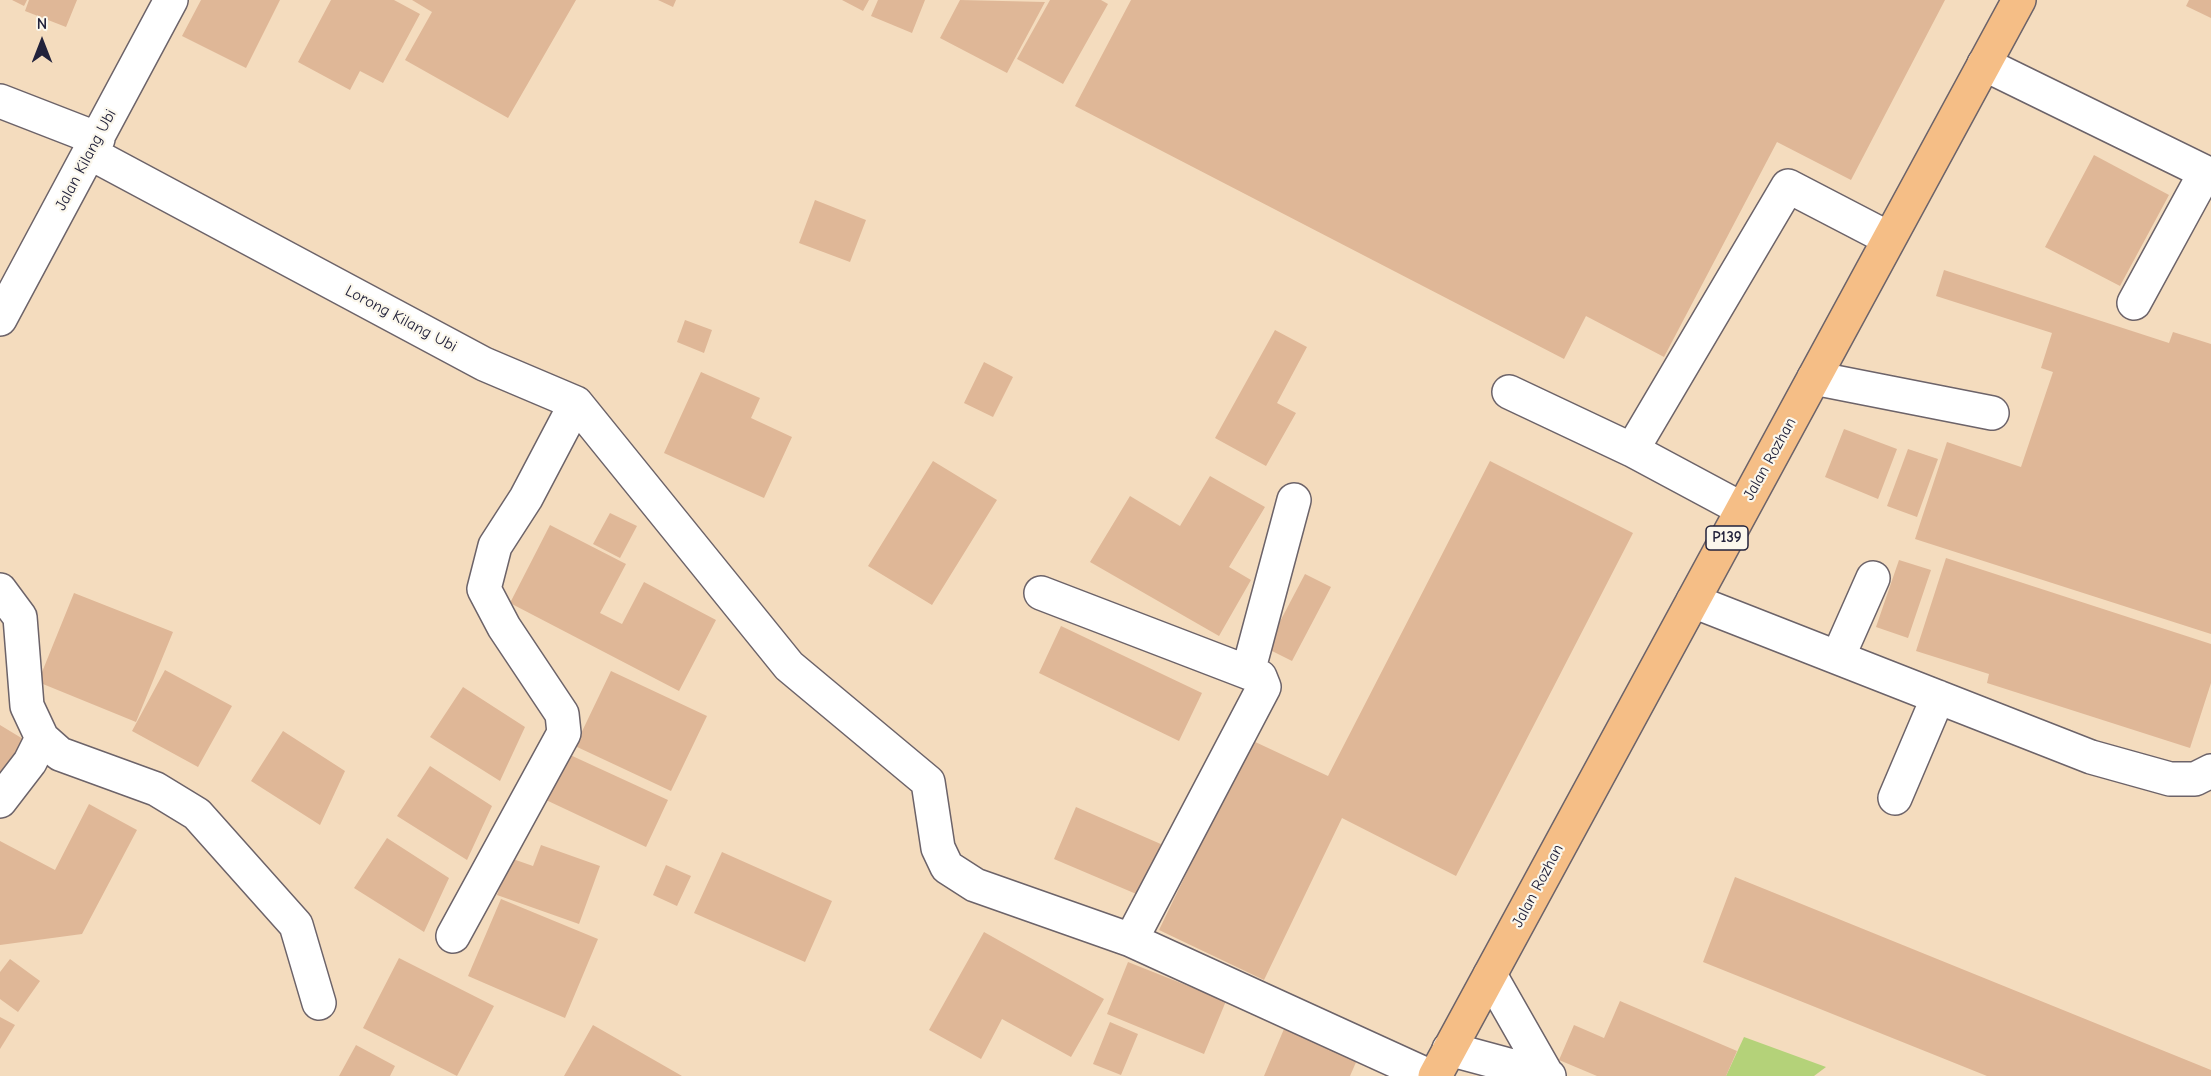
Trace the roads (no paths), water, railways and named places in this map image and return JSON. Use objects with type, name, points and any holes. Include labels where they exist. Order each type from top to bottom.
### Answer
[{"type":"main road","name":"Jalan Rozhan","points":[[1442,1063],[2019,0]]},
{"type":"street","name":"Jalan Kilang Ubi","points":[[0,320],[171,0]]},
{"type":"street","points":[[1984,64],[2208,174],[2134,303]]},
{"type":"street","name":"Lorong Kilang Ubi","points":[[0,101],[94,146],[484,364],[576,403],[789,666],[928,782],[938,848],[947,867],[975,885],[1131,940],[1429,1076]]},
{"type":"street","points":[[1632,450],[1788,186],[1888,238]]},
{"type":"street","points":[[1814,378],[1992,413]]},
{"type":"street","points":[[1509,392],[1632,450],[1742,509]]},
{"type":"street","points":[[453,936],[564,733],[562,714],[504,627],[484,589],[495,546],[526,498],[576,403]]},
{"type":"street","points":[[1248,672],[1294,500]]},
{"type":"street","points":[[1838,657],[1873,578]]},
{"type":"street","points":[[0,590],[21,617],[27,706],[42,738],[60,754],[156,789],[197,814],[296,925],[319,1003]]},
{"type":"street","points":[[1041,593],[1260,677],[1264,687],[1131,940]]},
{"type":"street","points":[[1693,601],[2066,749],[2170,779],[2196,779],[2211,771]]},
{"type":"street","points":[[1894,798],[1938,697]]},
{"type":"street","points":[[0,801],[30,762],[42,738]]},
{"type":"street","points":[[1490,975],[1548,1076]]},
{"type":"street","points":[[1442,1063],[1548,1076]]}]
